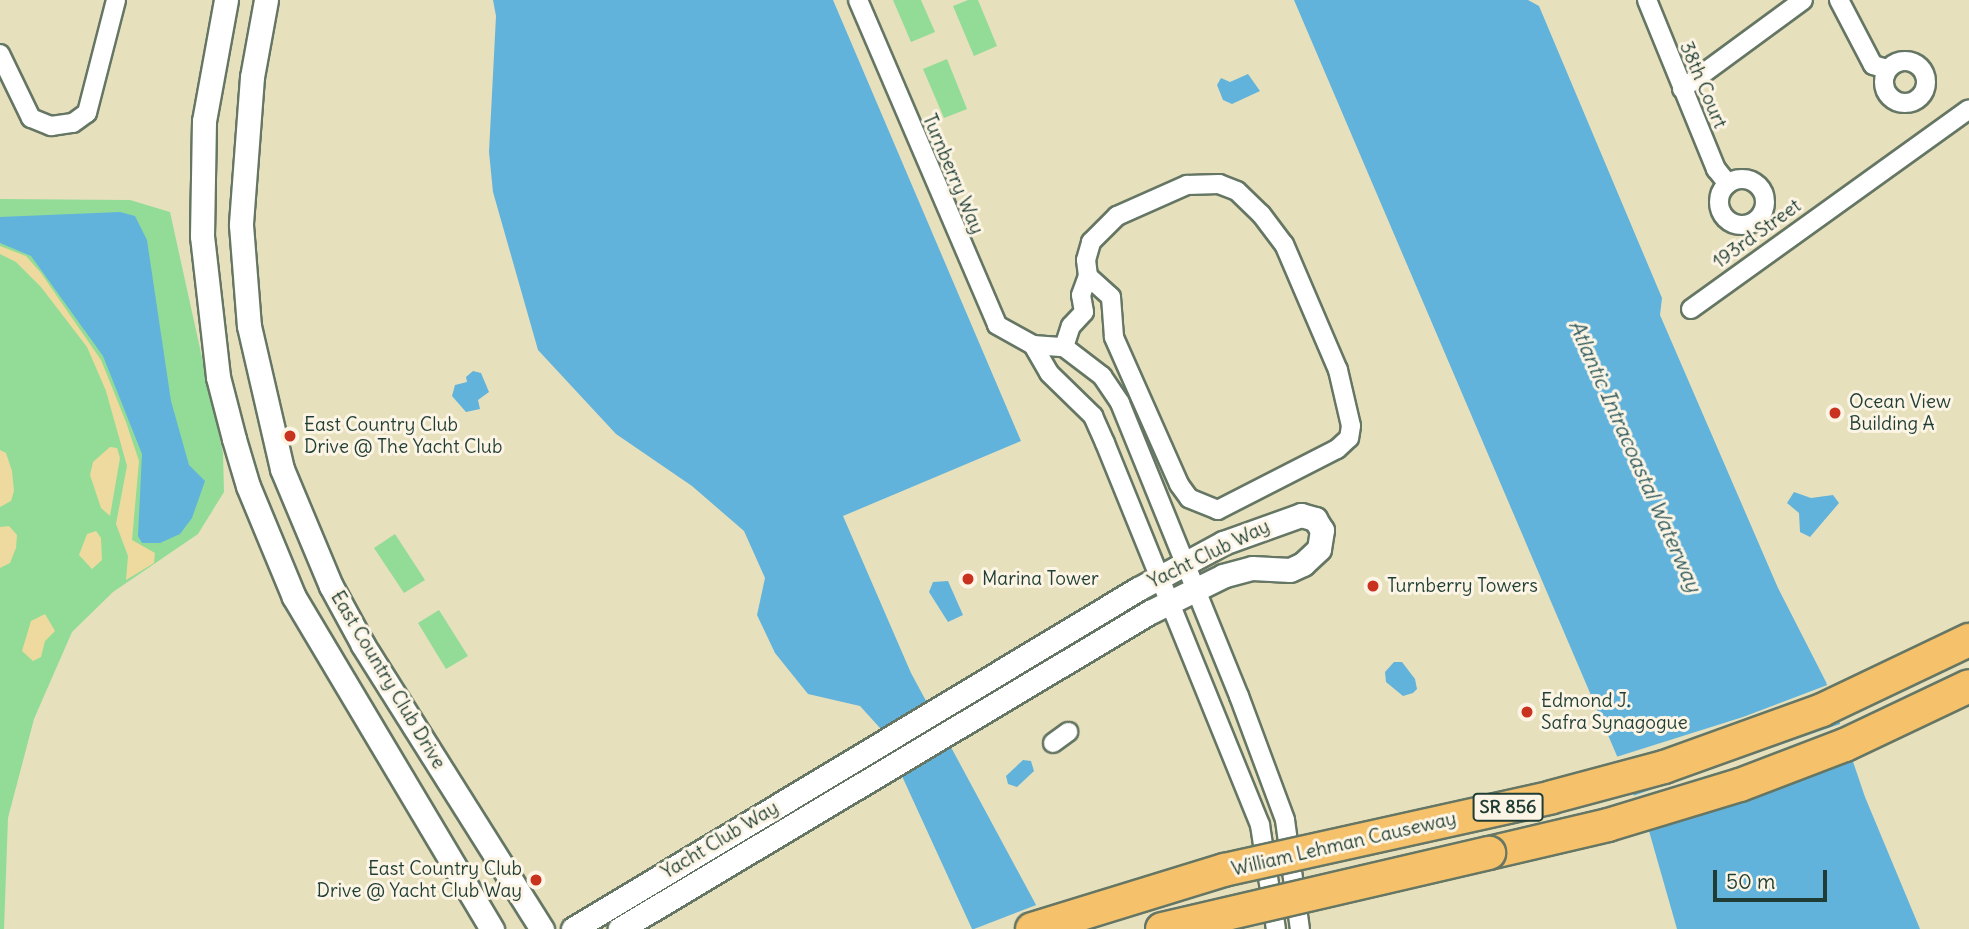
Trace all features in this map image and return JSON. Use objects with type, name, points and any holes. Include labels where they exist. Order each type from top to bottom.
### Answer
[{"type":"highway","name":"William Lehman Causeway","points":[[1032,929],[1210,874],[1552,797],[1664,766],[1822,710],[1969,640]]},
{"type":"highway","name":"William Lehman Causeway","points":[[1162,929],[1659,811],[1833,750],[1969,686]]},
{"type":"street","points":[[0,54],[31,118],[51,126],[73,123],[87,113],[116,0]]},
{"type":"street","name":"East Country Club Drive","points":[[226,0],[204,121],[202,236],[218,377],[258,510],[294,597],[382,743],[401,783],[492,929]]},
{"type":"street","name":"East Country Club Drive","points":[[266,0],[252,77],[241,226],[249,326],[266,410],[289,489],[363,645],[541,929]]},
{"type":"street","name":"Turnberry Way","points":[[858,0],[987,309],[997,325],[1033,345],[1064,347]]},
{"type":"street","name":"38th Court","points":[[1647,0],[1716,169],[1728,184]]},
{"type":"street","points":[[1682,89],[1803,0]]},
{"type":"street","points":[[1839,0],[1873,65],[1887,69]]},
{"type":"street","name":"193rd Street","points":[[1849,194],[1851,182],[1969,95]]},
{"type":"street","name":"193rd Street","points":[[1690,309],[1969,109]]},
{"type":"street","points":[[1088,276],[1103,285],[1113,310],[1110,322],[1114,337],[1153,432],[1189,498],[1217,510],[1318,460],[1349,438],[1340,381],[1322,329],[1284,244],[1237,191],[1219,184],[1187,185],[1117,216],[1091,242],[1088,276],[1081,295],[1084,312],[1071,326],[1064,347],[1102,376],[1119,402],[1193,591],[1239,696],[1284,820],[1300,929]]},
{"type":"street","name":"Turnberry Way","points":[[1033,345],[1049,373],[1093,416],[1260,825],[1276,929]]},
{"type":"street","points":[[1093,416],[1119,402]]},
{"type":"street","points":[[258,510],[289,489]]},
{"type":"street","name":"Yacht Club Way","points":[[573,929],[1183,565],[1277,521],[1301,515],[1315,519],[1322,530],[1318,549],[1297,567],[1252,568],[1168,603],[894,769],[620,929]]},
{"type":"street","points":[[269,538],[303,522]]},
{"type":"street","points":[[1213,705],[1239,696]]},
{"type":"street","points":[[382,743],[460,850],[507,929]]},
{"type":"street","points":[[1260,825],[1284,820]]},
{"type":"green space","points":[[893,0],[921,0],[935,32],[911,42]]},
{"type":"green space","points":[[968,0],[978,0],[997,46],[974,56],[953,6]]},
{"type":"green space","points":[[947,59],[967,109],[944,118],[923,69]]},
{"type":"green space","points":[[0,199],[130,200],[170,212],[223,453],[224,492],[198,534],[113,592],[72,632],[34,719],[8,818],[4,929],[0,929]]},
{"type":"green space","points":[[395,534],[425,580],[404,593],[374,548]]},
{"type":"green space","points":[[439,610],[468,656],[446,669],[418,623]]},
{"type":"sand","points":[[0,246],[26,256],[41,273],[101,360],[126,422],[139,461],[132,540],[155,553],[154,563],[126,580],[128,556],[116,524],[127,466],[106,391],[87,347],[41,287],[16,262],[0,254]]},
{"type":"sand","points":[[110,447],[117,448],[120,458],[110,516],[101,508],[90,475],[93,462]]},
{"type":"sand","points":[[0,450],[6,453],[12,471],[14,491],[11,501],[0,507]]},
{"type":"sand","points":[[9,526],[17,535],[16,548],[10,563],[0,568],[0,527]]},
{"type":"sand","points":[[96,531],[101,538],[102,560],[92,569],[79,555],[87,534]]},
{"type":"sand","points":[[45,614],[55,631],[45,641],[41,657],[33,661],[22,651],[31,621]]},
{"type":"water","points":[[493,0],[833,0],[1021,441],[843,516],[911,673],[1049,929],[972,929],[880,728],[860,706],[808,694],[775,653],[757,615],[765,578],[744,531],[692,486],[616,434],[538,350],[493,192],[489,152],[496,16]]},
{"type":"water","name":"Atlantic Intracoastal Waterway","points":[[1294,0],[1528,0],[1539,6],[1662,298],[1660,315],[1778,588],[1826,682],[1865,797],[1920,929],[1677,929],[1649,831]]},
{"type":"water","points":[[1248,74],[1260,91],[1232,104],[1223,100],[1217,85],[1221,78],[1230,82]]},
{"type":"water","points":[[120,212],[135,216],[147,240],[171,401],[189,465],[205,481],[192,518],[180,534],[160,543],[142,543],[138,536],[142,454],[103,356],[31,256],[0,243],[0,217]]},
{"type":"water","points":[[473,371],[481,373],[489,392],[478,400],[480,409],[466,412],[452,396],[455,385],[467,382],[466,377]]},
{"type":"water","points":[[1794,492],[1811,498],[1833,495],[1839,503],[1810,537],[1800,532],[1799,513],[1787,503]]},
{"type":"water","points":[[948,581],[963,615],[948,622],[929,592],[933,582]]},
{"type":"water","points":[[1394,662],[1402,662],[1415,679],[1417,689],[1413,693],[1403,696],[1386,682],[1385,672]]},
{"type":"water","points":[[1023,760],[1031,761],[1034,771],[1017,787],[1008,784],[1006,776]]},
{"type":"pier","points":[[1830,684],[1842,720],[1763,751],[1629,794],[1613,758],[1743,717]]},
{"type":"pier","points":[[1843,723],[1856,759],[1740,803],[1645,832],[1630,797]]},
{"type":"pier","points":[[1039,904],[1052,929],[974,929]]},
{"type":"place","name":"Ocean View Building A","points":[[1835,413]]},
{"type":"place","name":"East Country Club Drive @ The Yacht Club","points":[[290,436]]},
{"type":"place","name":"Marina Tower","points":[[968,579]]},
{"type":"place","name":"Turnberry Towers","points":[[1373,586]]},
{"type":"place","name":"Edmond J. Safra Synagogue","points":[[1527,712]]},
{"type":"place","name":"East Country Club Drive @ Yacht Club Way","points":[[536,880]]}]
